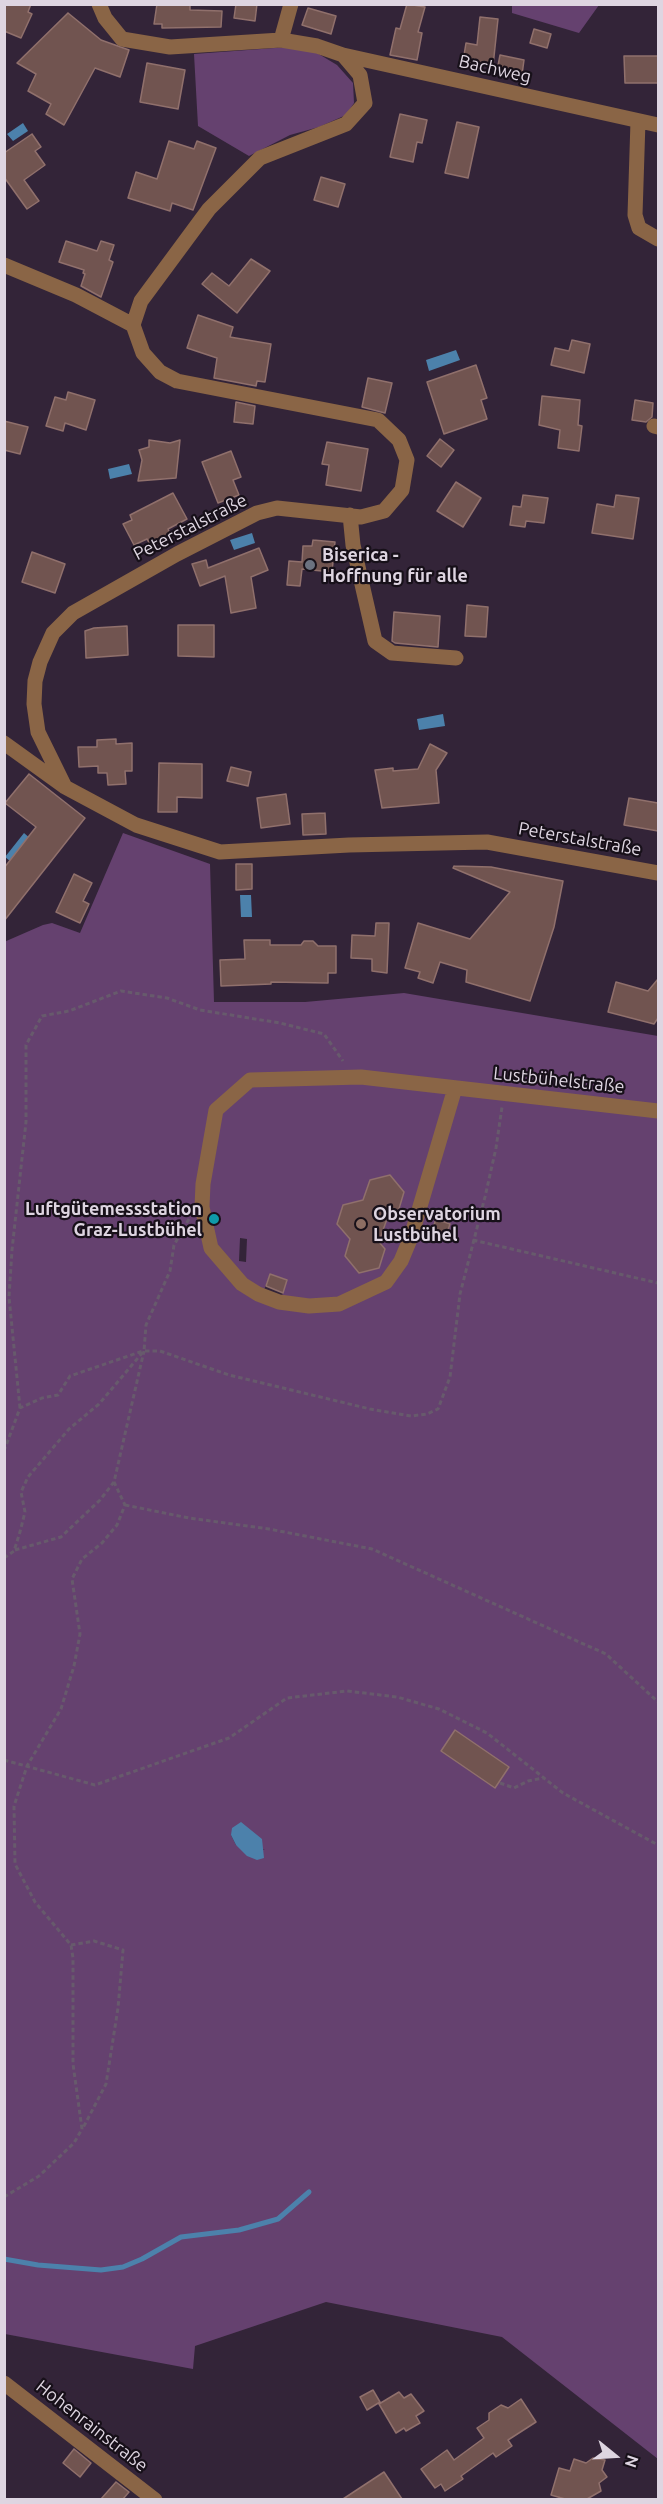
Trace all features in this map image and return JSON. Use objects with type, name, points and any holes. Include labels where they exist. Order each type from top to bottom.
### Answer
[{"type":"street","points":[[4,265],[76,295],[133,325],[141,302],[209,209],[260,158],[346,124],[365,103],[360,75],[343,55],[317,46],[281,40],[170,47],[122,39],[105,18],[99,4]]},
{"type":"street","points":[[281,40],[291,4]]},
{"type":"street","name":"Bachweg","points":[[343,55],[658,125]]},
{"type":"street","points":[[638,121],[635,215],[639,228],[658,239]]},
{"type":"street","name":"Peterstalstraße","points":[[133,325],[143,354],[160,372],[177,381],[378,420],[399,440],[407,460],[402,490],[384,511],[361,517],[277,508],[257,513],[177,554],[73,613],[53,633],[40,662],[35,681],[34,704],[38,732],[65,787],[136,825],[220,852],[349,845],[487,842],[658,873]]},
{"type":"street","points":[[350,515],[352,544],[375,641],[392,653],[456,658]]},
{"type":"street","points":[[4,743],[65,787]]},
{"type":"street","name":"Lustbühelstraße","points":[[455,1088],[437,1154],[401,1261],[386,1282],[339,1304],[309,1306],[279,1302],[258,1294],[242,1284],[211,1248],[202,1208],[203,1184],[216,1110],[250,1080],[352,1077],[455,1088],[658,1111]]},
{"type":"street","name":"Hohenrainstraße","points":[[4,2383],[155,2499]]},
{"type":"path","points":[[4,1451],[20,1408],[9,1297],[26,1122],[26,1045],[42,1016],[69,1011],[121,991],[167,998],[200,1010],[280,1023],[324,1034],[352,1077]]},
{"type":"path","points":[[20,1408],[42,1398],[58,1395],[70,1376],[144,1351],[160,1351],[229,1375],[370,1409],[411,1416],[427,1414],[438,1409],[450,1377],[460,1294],[496,1148],[503,1094]]},
{"type":"path","points":[[4,1558],[14,1551],[61,1536],[100,1500],[114,1482],[144,1351],[146,1325],[170,1271],[174,1245],[186,1221],[202,1208]]},
{"type":"path","points":[[473,1240],[658,1283]]},
{"type":"path","points":[[653,1282],[658,1277]]},
{"type":"path","points":[[14,1551],[25,1512],[21,1492],[28,1477],[69,1429],[99,1404],[144,1351]]},
{"type":"path","points":[[82,2129],[73,2064],[71,1945],[35,1902],[15,1864],[14,1806],[27,1766],[61,1709],[74,1666],[80,1634],[72,1579],[82,1559],[102,1543],[117,1525],[125,1505],[114,1482]]},
{"type":"path","points":[[125,1505],[372,1549],[606,1654],[658,1702]]},
{"type":"path","points":[[4,1760],[94,1785],[229,1738],[287,1698],[347,1691],[397,1697],[439,1709],[487,1733],[563,1793],[658,1845]]},
{"type":"path","points":[[500,1783],[514,1788],[528,1781],[543,1778]]},
{"type":"path","points":[[4,2197],[39,2176],[74,2143],[106,2084],[118,2008],[123,1950],[94,1941],[71,1945]]},
{"type":"shaded area","points":[[512,4],[599,5],[579,33],[512,13]]},
{"type":"shaded area","points":[[288,47],[317,53],[337,65],[353,83],[354,103],[346,115],[319,127],[290,135],[249,156],[198,126],[194,54]]},
{"type":"shaded area","points":[[123,833],[210,864],[214,1002],[305,1002],[404,993],[658,1036],[658,2459],[502,2337],[326,2302],[195,2346],[193,2369],[5,2334],[4,942],[52,923],[80,933]],"holes":[[[390,1175],[404,1192],[398,1212],[379,1215],[386,1223],[382,1233],[373,1235],[385,1249],[379,1268],[359,1273],[345,1256],[350,1239],[337,1224],[343,1205],[363,1200],[370,1180]],[[240,1238],[247,1239],[246,1262],[239,1261]],[[270,1274],[287,1280],[282,1296],[264,1290]],[[231,1835],[265,1850],[236,1845]]]},
{"type":"water","points":[[23,123],[28,131],[13,141],[7,134]]},
{"type":"water","points":[[456,350],[460,360],[429,371],[426,360]]},
{"type":"water","points":[[129,464],[132,474],[110,479],[108,469]]},
{"type":"water","points":[[252,533],[255,543],[234,550],[230,540]]},
{"type":"water","points":[[443,714],[445,726],[419,730],[417,719]]},
{"type":"water","points":[[24,833],[32,840],[10,861],[5,857]]},
{"type":"water","points":[[240,895],[251,895],[252,917],[241,917]]},
{"type":"water","points":[[241,1822],[262,1839],[264,1858],[257,1860],[247,1856],[236,1845],[231,1835],[232,1828]]},
{"type":"building","points":[[4,4],[31,4],[28,12],[32,14],[21,38],[4,31]]},
{"type":"building","points":[[157,4],[190,4],[190,10],[222,11],[221,27],[162,28],[162,24],[154,24]]},
{"type":"building","points":[[236,4],[257,4],[255,21],[234,18]]},
{"type":"building","points":[[407,4],[425,7],[418,32],[422,33],[417,60],[390,55],[396,28],[400,29]]},
{"type":"building","points":[[308,8],[336,16],[331,34],[302,25]]},
{"type":"building","points":[[68,13],[101,40],[129,50],[120,77],[95,68],[64,125],[46,114],[51,104],[28,91],[36,74],[17,63]]},
{"type":"building","points":[[480,17],[498,19],[493,66],[463,61],[466,43],[477,45]]},
{"type":"building","points":[[534,29],[551,34],[547,48],[530,43]]},
{"type":"building","points":[[500,55],[524,60],[522,75],[497,71]]},
{"type":"building","points":[[624,56],[658,56],[658,83],[625,83]]},
{"type":"building","points":[[147,63],[185,70],[178,109],[140,102]]},
{"type":"building","points":[[400,114],[427,120],[422,143],[417,142],[413,162],[390,157]]},
{"type":"building","points":[[457,122],[479,127],[468,178],[445,173]]},
{"type":"building","points":[[32,134],[41,147],[35,151],[45,165],[24,180],[39,201],[27,209],[4,177],[4,153]]},
{"type":"building","points":[[169,141],[194,149],[197,141],[216,148],[193,210],[172,203],[170,211],[128,198],[136,172],[157,179]]},
{"type":"building","points":[[321,177],[345,184],[338,207],[314,200]]},
{"type":"building","points":[[66,241],[97,251],[101,241],[114,245],[109,260],[113,262],[101,297],[81,286],[84,270],[59,262]]},
{"type":"building","points":[[251,259],[270,271],[237,313],[202,284],[212,273],[229,286]]},
{"type":"building","points":[[198,315],[233,327],[230,337],[271,344],[265,382],[257,381],[256,386],[214,378],[217,358],[187,348]]},
{"type":"building","points":[[572,340],[590,344],[584,373],[551,365],[555,348],[569,351]]},
{"type":"building","points":[[476,365],[487,398],[481,400],[487,419],[444,434],[427,382]]},
{"type":"building","points":[[368,378],[392,383],[385,413],[362,407]]},
{"type":"building","points":[[68,392],[95,400],[86,430],[65,423],[63,431],[46,426],[55,397],[66,400]]},
{"type":"building","points":[[542,396],[580,400],[578,425],[582,426],[579,451],[558,448],[560,430],[539,425]]},
{"type":"building","points":[[635,400],[653,403],[652,417],[646,422],[632,420]]},
{"type":"building","points":[[236,402],[255,406],[253,424],[234,422]]},
{"type":"building","points":[[4,421],[28,427],[20,454],[4,450]]},
{"type":"building","points":[[440,439],[454,450],[441,467],[427,456]]},
{"type":"building","points":[[149,440],[170,443],[180,440],[176,478],[138,481],[142,460],[139,450],[149,447]]},
{"type":"building","points":[[327,442],[368,449],[361,491],[326,485],[329,465],[322,464]]},
{"type":"building","points":[[231,451],[241,477],[233,480],[239,495],[218,503],[202,462]]},
{"type":"building","points":[[456,482],[481,498],[463,527],[437,511]]},
{"type":"building","points":[[173,493],[187,519],[168,529],[170,534],[150,544],[147,539],[134,545],[123,524],[132,520],[130,515]]},
{"type":"building","points":[[523,495],[548,498],[544,523],[526,521],[525,527],[510,525],[513,506],[521,507]]},
{"type":"building","points":[[616,495],[639,498],[633,539],[592,533],[597,504],[614,507]]},
{"type":"building","name":"Biserica - Hoffnung für alle","points":[[313,540],[335,542],[332,572],[302,569],[300,586],[287,585],[289,561],[302,562],[303,546],[312,546]]},
{"type":"building","points":[[259,548],[268,570],[251,577],[256,608],[231,613],[225,576],[200,586],[192,564],[206,560],[208,568]]},
{"type":"building","points":[[32,552],[65,564],[55,593],[22,582]]},
{"type":"building","points":[[467,605],[488,607],[486,637],[465,636]]},
{"type":"building","points":[[394,612],[440,616],[438,647],[392,641]]},
{"type":"building","points":[[178,625],[214,625],[214,657],[178,656]]},
{"type":"building","points":[[127,626],[128,655],[86,658],[85,631],[94,628]]},
{"type":"building","points":[[116,739],[116,744],[132,743],[132,771],[125,771],[126,784],[108,785],[107,773],[98,773],[98,766],[79,767],[78,747],[97,747],[97,740]]},
{"type":"building","points":[[430,744],[447,753],[436,770],[439,803],[382,808],[375,770],[418,769]]},
{"type":"building","points":[[159,763],[202,764],[202,798],[177,797],[177,812],[158,812]]},
{"type":"building","points":[[231,767],[251,772],[248,786],[227,781]]},
{"type":"building","points":[[29,774],[85,818],[4,921],[4,868],[36,827],[5,803]]},
{"type":"building","points":[[286,794],[290,824],[261,828],[257,798]]},
{"type":"building","points":[[629,798],[658,803],[658,831],[624,825]]},
{"type":"building","points":[[325,813],[326,834],[303,835],[302,814]]},
{"type":"building","points":[[236,864],[252,864],[252,889],[236,890]]},
{"type":"building","points":[[454,866],[491,867],[563,881],[554,927],[530,1001],[466,982],[467,970],[440,962],[433,983],[418,978],[420,972],[405,968],[418,923],[470,939],[510,892],[453,868]]},
{"type":"building","points":[[74,874],[92,883],[83,901],[89,904],[80,923],[56,912]]},
{"type":"building","points":[[376,923],[389,923],[387,973],[372,971],[372,959],[351,958],[352,935],[375,936]]},
{"type":"building","points":[[244,940],[270,940],[270,945],[301,945],[304,941],[313,941],[318,946],[336,946],[336,973],[328,973],[328,983],[271,982],[271,984],[221,986],[220,960],[245,959]]},
{"type":"building","points":[[658,979],[658,1018],[654,1024],[608,1012],[616,982],[648,991]]},
{"type":"building","name":"Observatorium Lustbühel","points":[[390,1175],[404,1192],[398,1212],[389,1213],[379,1242],[385,1249],[379,1268],[359,1273],[345,1256],[350,1239],[337,1224],[343,1205],[363,1200],[370,1180]]},
{"type":"building","points":[[436,1219],[450,1224],[445,1239],[431,1234]]},
{"type":"building","points":[[270,1274],[287,1280],[283,1293],[266,1286]]},
{"type":"building","points":[[455,1730],[509,1767],[495,1788],[441,1751]]},
{"type":"building","points":[[373,2390],[380,2402],[367,2410],[360,2397]]},
{"type":"building","points":[[399,2392],[404,2398],[411,2394],[424,2411],[416,2416],[420,2423],[406,2431],[404,2428],[396,2433],[379,2404]]},
{"type":"building","points":[[521,2399],[536,2422],[508,2440],[512,2446],[496,2457],[493,2453],[461,2476],[463,2479],[445,2491],[441,2484],[435,2488],[421,2469],[447,2450],[454,2460],[484,2438],[477,2428],[489,2420],[489,2413],[501,2405],[508,2408]]},
{"type":"building","points":[[74,2449],[91,2463],[80,2477],[63,2463]]},
{"type":"building","points":[[593,2458],[605,2460],[602,2470],[607,2477],[599,2483],[601,2491],[587,2499],[565,2499],[551,2495],[559,2468],[570,2471],[574,2459],[586,2463]]},
{"type":"building","points":[[384,2472],[402,2499],[343,2499]]},
{"type":"building","points":[[116,2482],[129,2492],[123,2499],[101,2499]]},
{"type":"waterway","points":[[4,2259],[38,2265],[101,2270],[123,2267],[181,2237],[239,2230],[278,2219],[309,2192]]},
{"type":"place","name":"Biserica - Hoffnung für alle","points":[[310,565]]},
{"type":"place","name":"Luftgütemessstation Graz-Lustbühel","points":[[214,1219]]},
{"type":"place","name":"Observatorium Lustbühel","points":[[361,1224]]}]
